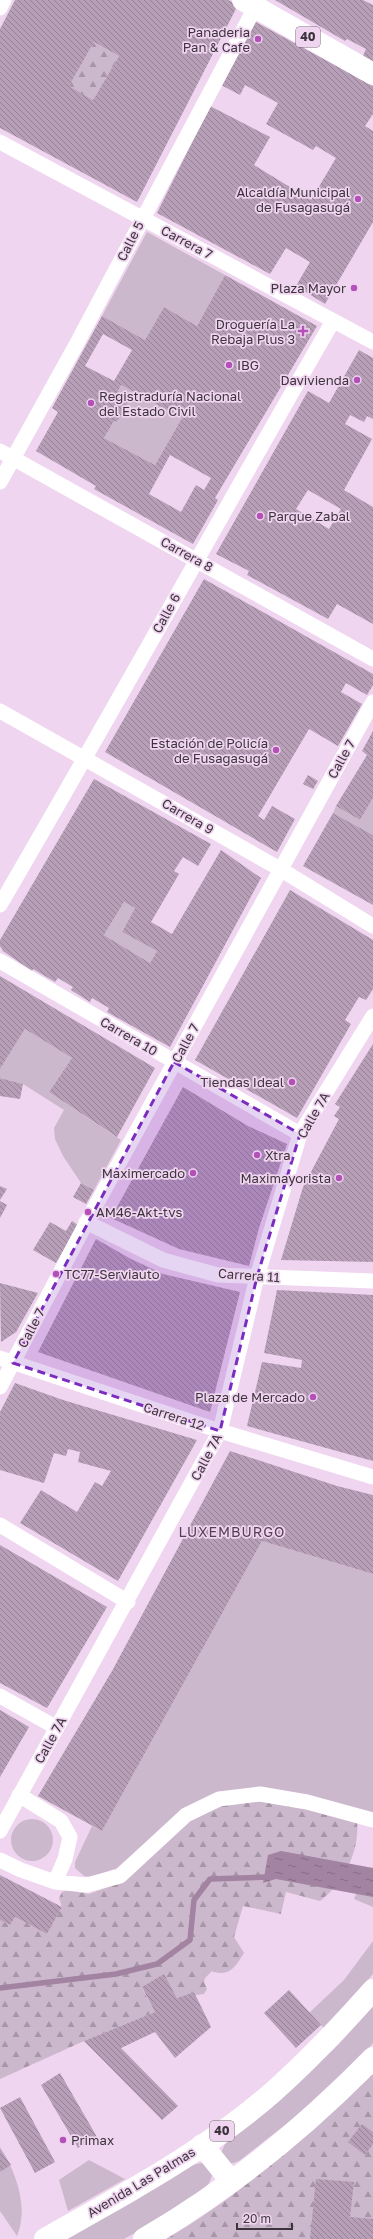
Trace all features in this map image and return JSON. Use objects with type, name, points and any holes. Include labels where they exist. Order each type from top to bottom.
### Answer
[{"type":"main road","name":"40","points":[[253,2],[373,74]]},
{"type":"main road","name":"Avenida Las Palmas","points":[[44,2239],[128,2192],[202,2145],[273,2092],[332,2037],[373,1990]]},
{"type":"main road","points":[[144,2239],[231,2181],[302,2126],[373,2058]]},
{"type":"main road","name":"40","points":[[202,2145],[231,2181]]},
{"type":"street","points":[[0,8],[4,0]]},
{"type":"street","name":"Calle 5","points":[[0,482],[7,454],[76,346],[253,2]]},
{"type":"street","name":"Carrera 7","points":[[0,142],[373,342]]},
{"type":"street","name":"Calle 6","points":[[0,905],[86,758],[196,558],[333,320]]},
{"type":"street","name":"Carrera 8","points":[[7,454],[196,558],[373,659]]},
{"type":"street","name":"Calle 7","points":[[0,1387],[6,1360],[86,1222],[280,868],[373,702]]},
{"type":"street","name":"Carrera 9","points":[[0,711],[280,868],[373,926]]},
{"type":"street","name":"Carrera 10","points":[[0,961],[300,1134]]},
{"type":"street","name":"Calle 7A","points":[[0,1831],[128,1602],[220,1431],[257,1277],[300,1134],[373,1016]]},
{"type":"street","name":"Carrera 11","points":[[86,1222],[163,1260],[218,1274],[257,1277],[373,1281]]},
{"type":"street","name":"Carrera 12","points":[[6,1360],[220,1431],[373,1477]]},
{"type":"street","points":[[0,1525],[128,1602]]},
{"type":"street","points":[[0,1696],[57,1728]]},
{"type":"street","points":[[0,1860],[21,1870],[55,1882],[87,1886],[120,1876],[186,1815],[219,1799],[260,1794],[307,1802],[373,1820]]},
{"type":"street","points":[[20,1795],[61,1821],[70,1837],[65,1858],[55,1882]]},
{"type":"highlighted area","points":[[174,1062],[300,1134],[257,1277],[220,1431],[13,1363]]},
{"type":"green space","points":[[94,42],[119,56],[93,100],[69,86]]},
{"type":"green space","points":[[147,232],[225,275],[197,326],[164,307],[145,340],[102,316]]},
{"type":"green space","points":[[121,385],[182,418],[155,465],[104,438],[114,421],[117,422],[130,398],[118,391]]},
{"type":"green space","points":[[373,798],[373,835],[333,813],[336,806],[360,820]]},
{"type":"green space","points":[[124,902],[135,908],[122,932],[157,951],[150,963],[104,935]]},
{"type":"green space","points":[[25,1029],[72,1058],[49,1092],[121,1140],[94,1190],[81,1183],[63,1156],[55,1139],[54,1128],[64,1110],[23,1084],[0,1078],[0,1069]]},
{"type":"green space","points":[[262,1541],[373,1574],[373,1814],[263,1787],[183,1809],[117,1868],[92,1877],[84,1876],[75,1868],[75,1862],[92,1826],[102,1831]]},
{"type":"green space","points":[[259,1800],[357,1820],[356,1843],[353,1855],[343,1876],[329,1894],[320,1901],[286,1892],[281,1914],[243,1906],[234,1937],[244,1953],[231,1970],[223,1973],[212,1971],[205,1978],[204,1982],[207,1989],[204,1994],[196,1995],[194,1992],[177,1998],[164,1975],[142,1988],[155,2012],[84,2041],[0,2079],[0,1920],[10,1925],[15,1917],[47,1934],[62,1907],[59,1898],[62,1892],[67,1890],[89,1894],[125,1881],[189,1821],[224,1805]]},
{"type":"green space","points":[[28,1819],[36,1819],[44,1822],[50,1828],[53,1840],[50,1852],[44,1858],[36,1861],[28,1861],[20,1858],[14,1852],[11,1844],[11,1836],[14,1828],[20,1822]]},
{"type":"green space","points":[[373,1867],[373,1907],[354,1899],[359,1887]]},
{"type":"green space","points":[[373,1941],[373,1974],[324,2028],[309,2013],[344,1980]]},
{"type":"green space","points":[[373,2006],[373,2043],[366,2051],[294,2118],[239,2161],[230,2164],[221,2153],[225,2144],[279,2101],[339,2044]]},
{"type":"green space","points":[[373,2074],[373,2239],[166,2239],[222,2203],[248,2183],[300,2141]]},
{"type":"green space","points":[[0,2147],[16,2178],[19,2190],[22,2213],[17,2236],[0,2211]]},
{"type":"green space","points":[[89,2160],[125,2179],[68,2211],[59,2180]]},
{"type":"green space","points":[[202,2163],[208,2164],[213,2173],[205,2188],[163,2217],[124,2239],[66,2239],[133,2202],[191,2165]]},
{"type":"water","points":[[281,1851],[373,1868],[373,1897],[276,1879],[263,1883],[268,1855]]},
{"type":"building","points":[[15,0],[228,0],[238,5],[137,202],[0,128],[0,29]],"holes":[[[94,42],[119,56],[93,100],[69,86]]]},
{"type":"building","points":[[275,0],[363,0],[373,5],[373,62],[363,56],[366,49],[347,39],[345,41]]},
{"type":"building","points":[[254,21],[373,86],[373,114],[365,126],[373,131],[373,222],[325,304],[296,286],[310,262],[286,248],[270,274],[157,213],[210,106],[270,137],[254,165],[311,200],[336,158],[316,146],[313,150],[266,124],[278,103],[245,85],[240,95],[221,85]]},
{"type":"building","points":[[225,275],[317,326],[215,498],[218,500],[193,544],[94,489],[96,486],[36,451],[58,412],[52,408],[102,316],[145,340],[164,307],[197,326]],"holes":[[[103,334],[132,350],[114,381],[85,366]],[[121,385],[182,418],[155,465],[104,438],[114,421],[117,422],[130,398],[118,391]],[[170,455],[211,478],[204,490],[196,485],[181,512],[149,494]]]},
{"type":"building","points":[[359,350],[373,358],[373,419],[367,416],[364,422],[350,415],[345,424],[372,439],[344,490],[373,507],[373,624],[337,604],[328,619],[247,575],[249,571],[216,554],[308,391],[329,403]],"holes":[[[308,490],[341,509],[329,529],[296,509]]]},
{"type":"building","points":[[204,579],[373,674],[373,685],[367,695],[346,683],[341,692],[362,704],[338,746],[309,729],[258,816],[264,820],[272,806],[295,819],[277,852],[105,752]]},
{"type":"building","points":[[373,731],[373,798],[360,820],[336,806],[367,755],[362,751]]},
{"type":"building","points":[[308,775],[318,781],[313,789],[303,784]]},
{"type":"building","points":[[94,779],[211,844],[198,866],[183,857],[174,871],[179,874],[151,922],[172,934],[221,850],[261,878],[170,1047],[107,1012],[109,1008],[92,998],[90,1002],[71,990],[73,987],[58,978],[55,982],[33,969],[32,971],[3,951],[0,946],[0,940]],"holes":[[[124,902],[135,908],[122,932],[157,951],[150,963],[104,935]]]},
{"type":"building","points":[[333,813],[373,835],[373,905],[303,866]]},
{"type":"building","points":[[290,890],[373,940],[373,989],[366,1000],[359,997],[345,1020],[351,1024],[297,1118],[195,1060]]},
{"type":"building","points":[[0,976],[155,1068],[117,1137],[49,1092],[72,1058],[25,1029],[0,1069]]},
{"type":"building","points":[[373,1044],[373,1262],[281,1260],[303,1187],[339,1119],[334,1116],[340,1107],[335,1104]]},
{"type":"building","points":[[0,1078],[23,1084],[20,1099],[0,1096]]},
{"type":"building","points":[[183,1087],[248,1126],[287,1144],[259,1228],[249,1266],[179,1249],[111,1218]]},
{"type":"building","points":[[81,1183],[94,1190],[86,1204],[73,1197]]},
{"type":"building","points":[[0,1186],[7,1189],[0,1200]]},
{"type":"building","points":[[0,1201],[7,1205],[0,1218]]},
{"type":"building","points":[[72,1221],[78,1225],[56,1263],[33,1250],[50,1222],[66,1231]]},
{"type":"building","points":[[96,1239],[131,1259],[163,1274],[240,1292],[210,1412],[38,1352]]},
{"type":"building","points":[[0,1283],[38,1293],[16,1332],[1,1342]]},
{"type":"building","name":"Plaza de Mercado","points":[[277,1290],[373,1295],[373,1461],[247,1426],[262,1362],[301,1368],[302,1360],[264,1353]]},
{"type":"building","points":[[15,1383],[63,1400],[197,1440],[118,1581],[20,1523],[41,1490],[77,1512],[95,1482],[102,1486],[111,1471],[78,1462],[80,1452],[68,1449],[66,1456],[54,1453],[44,1483],[0,1470],[0,1412]]},
{"type":"building","points":[[230,1451],[337,1486],[373,1495],[373,1574],[262,1541],[102,1831],[38,1796],[112,1671]]},
{"type":"building","points":[[0,1545],[107,1607],[47,1708],[0,1683]]},
{"type":"building","points":[[0,1710],[29,1727],[0,1777]]},
{"type":"building","points":[[0,1875],[62,1907],[47,1934],[15,1917],[10,1925],[0,1920]]},
{"type":"building","points":[[164,1974],[177,1998],[194,1992],[211,2027],[175,2058],[155,2032],[121,2048],[178,2106],[162,2120],[84,2041],[155,2012],[142,1987]]},
{"type":"building","points":[[289,1990],[321,2025],[296,2048],[264,2013]]},
{"type":"building","points":[[60,2073],[97,2137],[78,2148],[41,2085]]},
{"type":"building","points":[[20,2097],[55,2162],[35,2173],[0,2108]]},
{"type":"building","points":[[362,2124],[373,2132],[373,2144],[365,2155],[348,2142]]},
{"type":"building","points":[[0,2149],[11,2165],[0,2172]]},
{"type":"building","points":[[316,2179],[354,2182],[350,2217],[373,2219],[373,2239],[310,2239]]},
{"type":"waterway","points":[[0,1988],[116,1974],[157,1964],[190,1940],[194,1900],[210,1879],[270,1877]]},
{"type":"place","name":"Panaderia Pan & Cafe","points":[[258,39]]},
{"type":"place","name":"Alcaldía Municipal de Fusagasugá","points":[[358,199]]},
{"type":"place","name":"Plaza Mayor","points":[[354,288]]},
{"type":"place","name":"Droguería La Rebaja Plus 3","points":[[303,331]]},
{"type":"place","name":"IBG","points":[[229,365]]},
{"type":"place","name":"Davivienda","points":[[357,380]]},
{"type":"place","name":"Registraduría Nacional del Estado Civil","points":[[91,403]]},
{"type":"place","name":"Parque Zabal","points":[[260,516]]},
{"type":"place","name":"Estación de Policía de Fusagasugá","points":[[276,750]]},
{"type":"place","name":"Tiendas Ideal","points":[[292,1082]]},
{"type":"place","name":"Xtra","points":[[257,1155]]},
{"type":"place","name":"Maximercado","points":[[193,1173]]},
{"type":"place","name":"Maximayorista","points":[[339,1178]]},
{"type":"place","name":"AM46-Akt-tvs","points":[[88,1212]]},
{"type":"place","name":"TC77-Serviauto","points":[[56,1274]]},
{"type":"place","name":"Plaza de Mercado","points":[[313,1397]]},
{"type":"place","name":"Primax","points":[[63,2140]]},
{"type":"district","name":"LUXEMBURGO","points":[[232,1532]]}]
